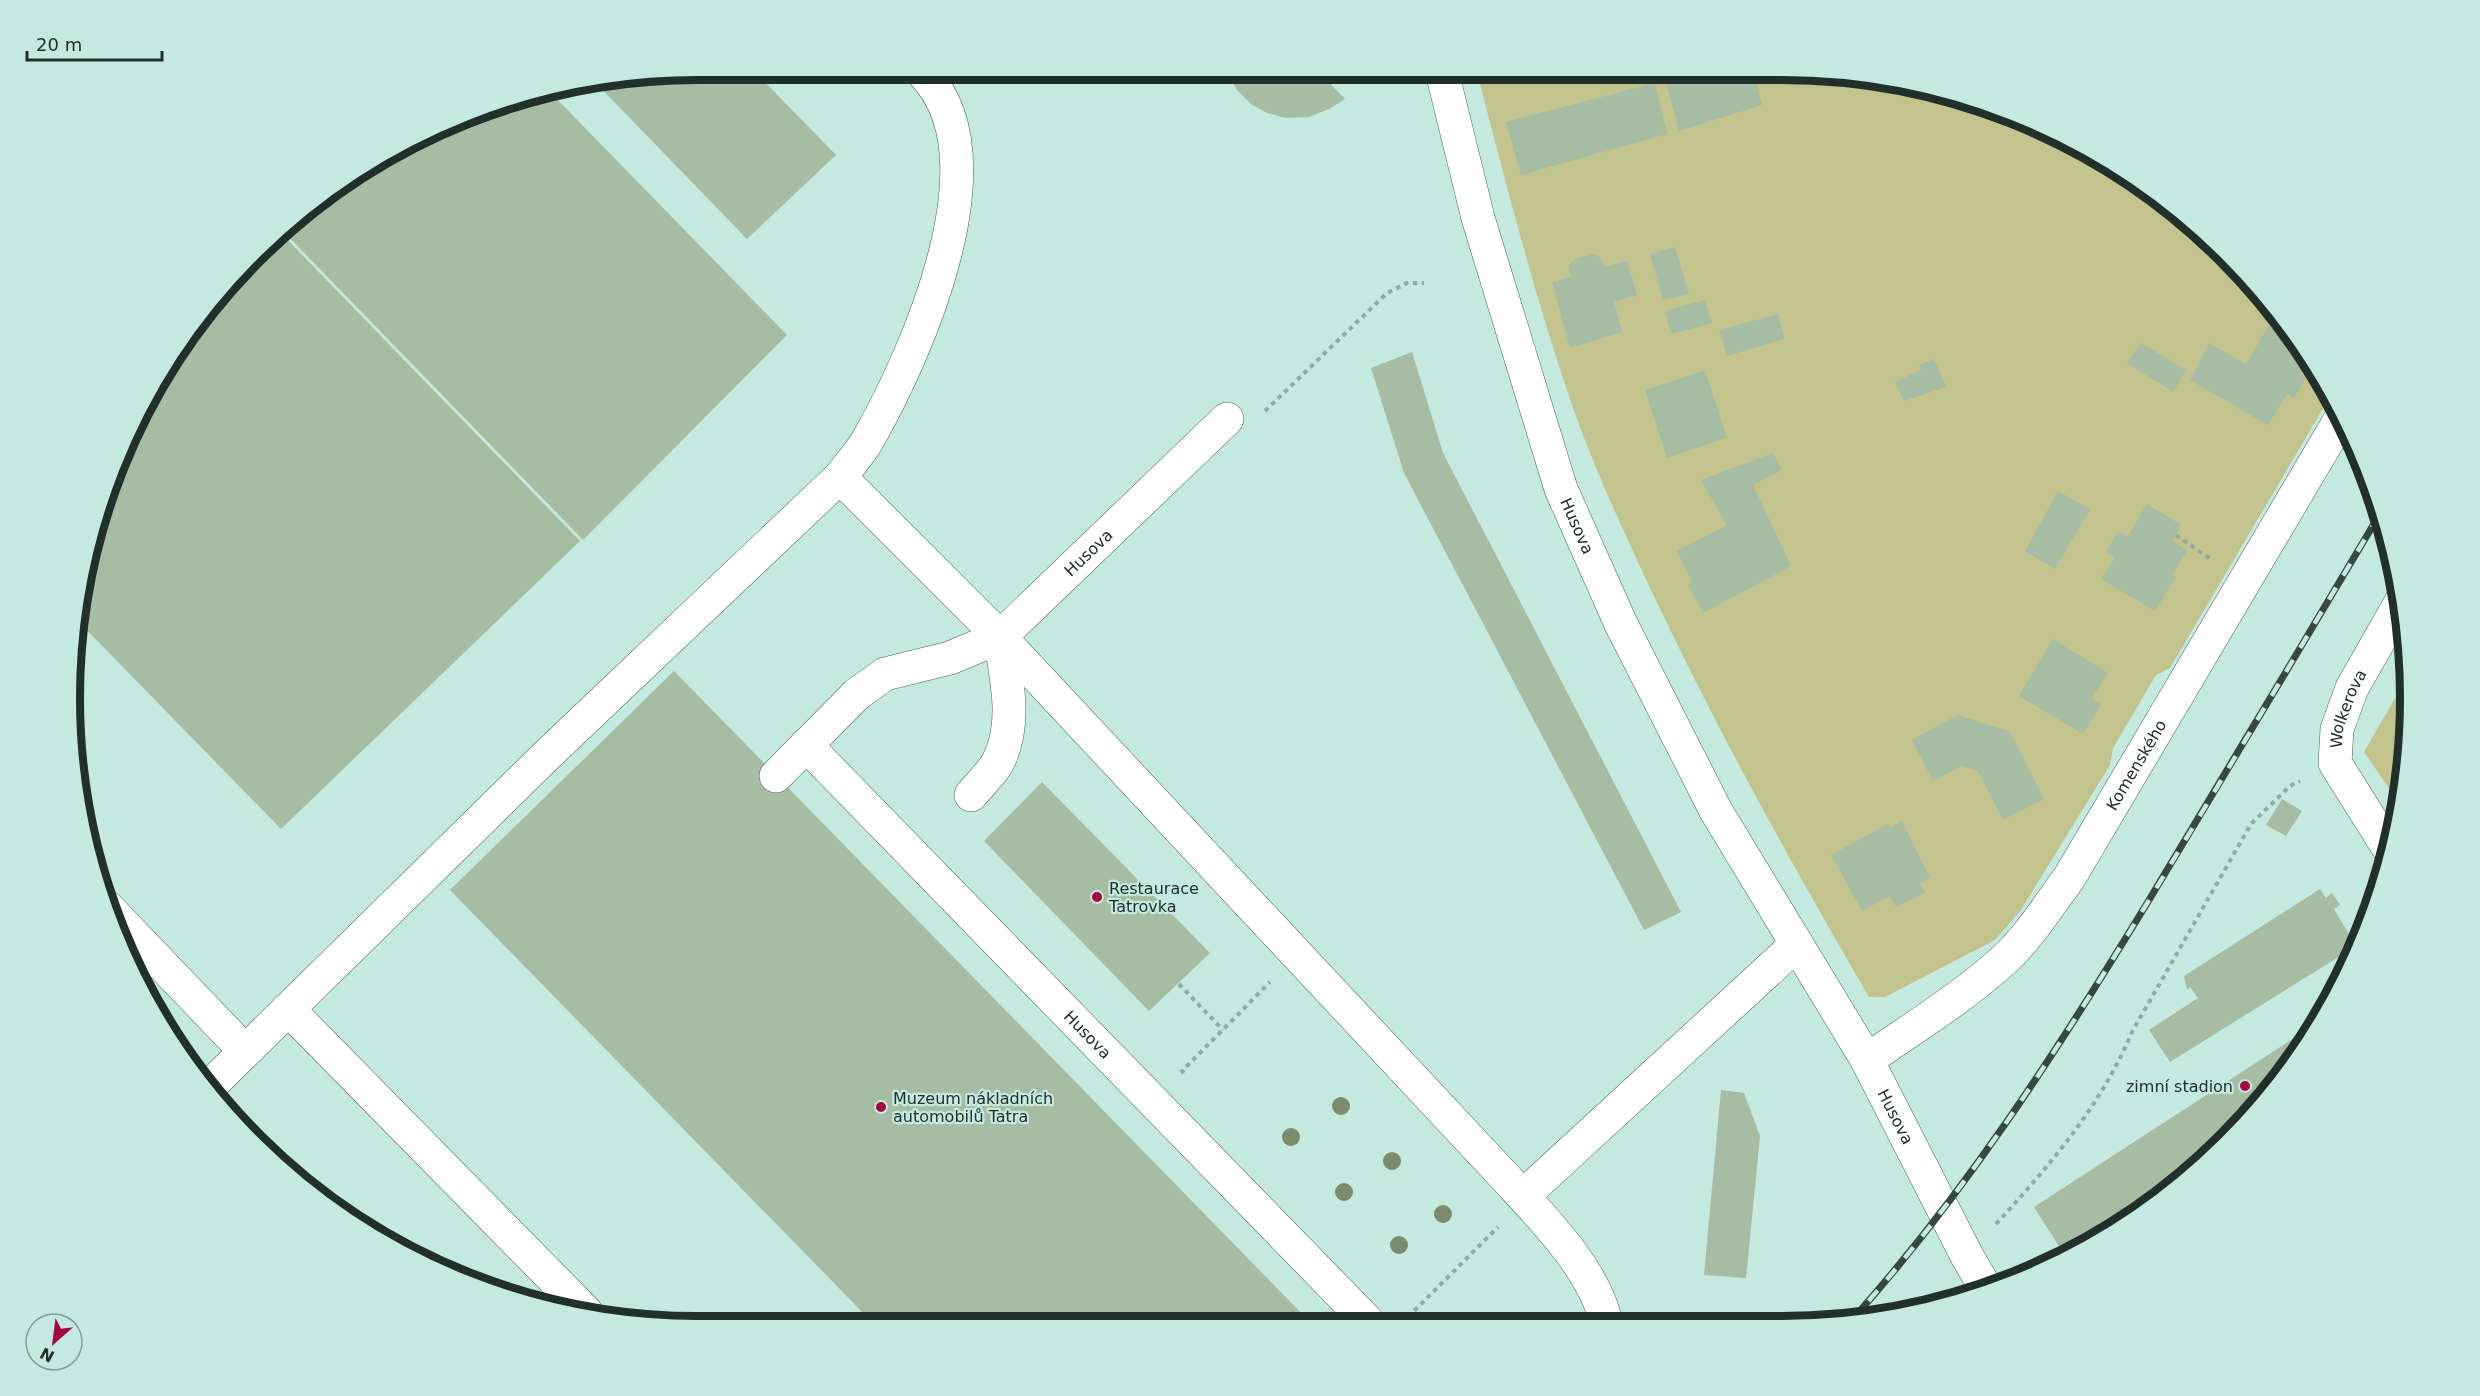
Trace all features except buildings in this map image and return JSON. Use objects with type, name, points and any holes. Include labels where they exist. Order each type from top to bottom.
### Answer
[{"type":"street","points":[[213,1083],[547,755],[840,477],[869,438],[905,364],[935,292],[952,226],[957,163],[948,115],[927,80]]},
{"type":"street","name":"Husova","points":[[1444,80],[1478,218],[1561,489],[1621,624],[1716,811],[1867,1060],[1983,1283]]},
{"type":"street","name":"Husova","points":[[776,776],[857,694],[885,674],[950,658],[1000,637],[1227,419]]},
{"type":"street","name":"Komenského","points":[[1867,1060],[1973,986],[2005,959],[2037,924],[2069,878],[2337,425]]},
{"type":"street","points":[[840,477],[1000,637],[1522,1196],[1579,1264],[1603,1308],[1604,1316]]},
{"type":"street","name":"Wolkerova","points":[[2384,839],[2335,763],[2337,729],[2352,688],[2394,612]]},
{"type":"street","points":[[971,795],[998,763],[1008,733],[1010,700],[1000,637]]},
{"type":"street","name":"Husova","points":[[806,746],[1361,1316]]},
{"type":"street","points":[[1522,1196],[1797,944]]},
{"type":"street","points":[[135,953],[245,1051]]},
{"type":"street","points":[[288,1009],[581,1306]]},
{"type":"path","points":[[2176,535],[2218,565]]},
{"type":"path","points":[[1967,1256],[2041,1176],[2079,1127],[2119,1063],[2132,1032],[2251,824],[2290,786],[2335,763]]},
{"type":"path","points":[[1190,1080],[1182,1071],[1275,977]]},
{"type":"path","points":[[1179,984],[1223,1030]]},
{"type":"path","points":[[1409,1316],[1501,1224]]},
{"type":"path","points":[[1404,1303],[1413,1312]]},
{"type":"green space","points":[[1479,80],[1782,80],[1863,85],[1903,91],[1981,112],[2056,143],[2091,162],[2159,207],[2190,233],[2247,290],[2296,354],[2326,404],[2170,668],[2156,675],[2113,748],[2110,765],[2021,910],[1995,940],[1885,997],[1869,997],[1728,745],[1651,590],[1610,500],[1573,408],[1522,241]]},
{"type":"green space","points":[[2400,690],[2399,738],[2393,794],[2364,752]]},
{"type":"railway","points":[[1859,1311],[1971,1172],[2044,1067],[2146,905],[2375,523]]},
{"type":"place","name":"Restaurace Tatrovka","points":[[1097,897]]},
{"type":"place","name":"zimní stadion","points":[[2245,1086]]},
{"type":"place","name":"Muzeum nákladních automobilů Tatra","points":[[881,1107]]}]
